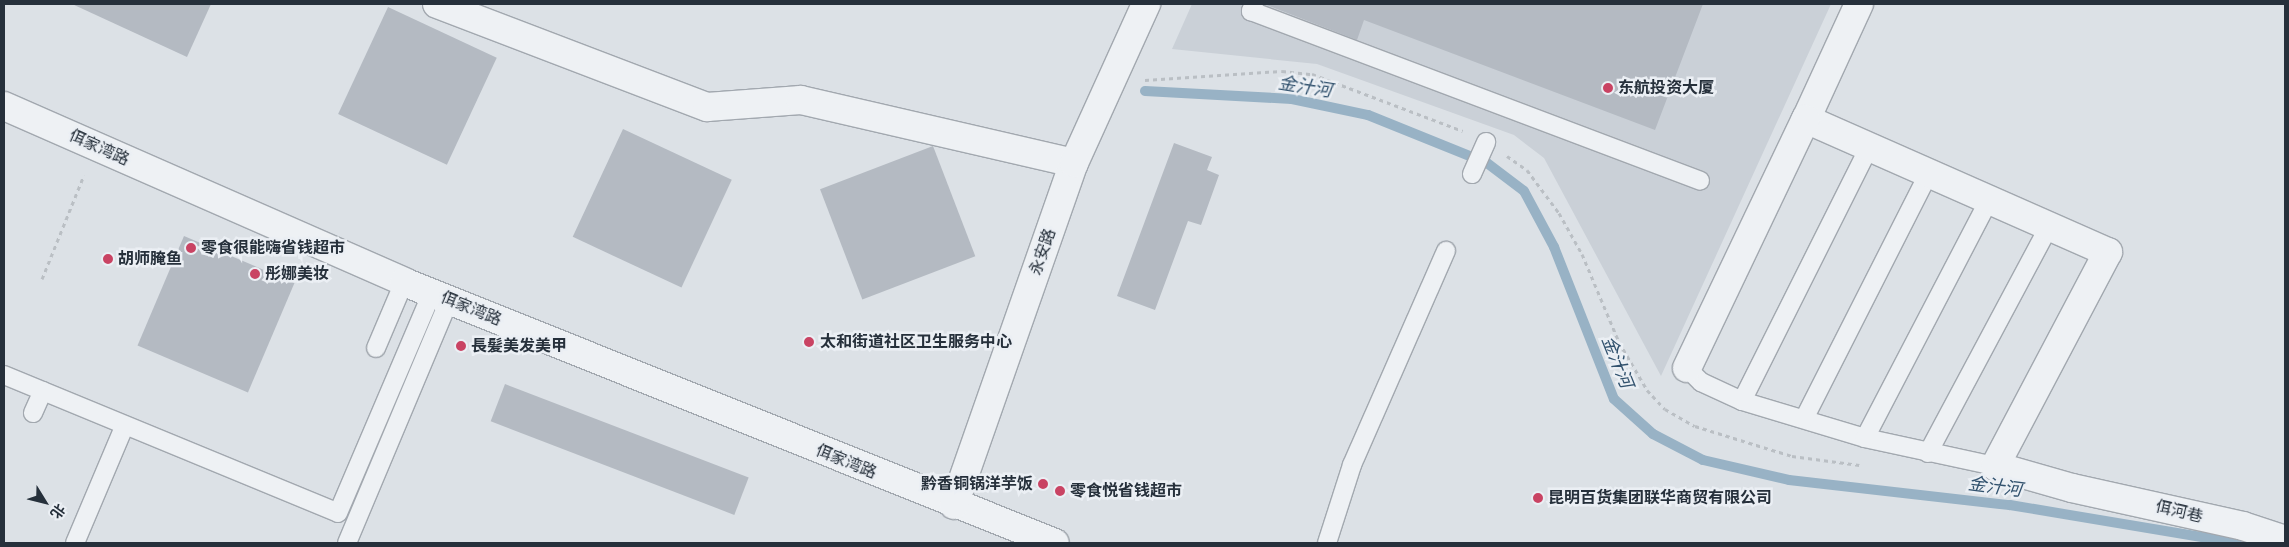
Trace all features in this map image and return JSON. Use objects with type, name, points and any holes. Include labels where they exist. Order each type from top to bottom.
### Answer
[{"type":"street","points":[[437,4],[707,107],[801,100],[1074,163]]},
{"type":"street","name":"永安路","points":[[954,506],[1074,163],[1146,4]]},
{"type":"street","points":[[1687,368],[1859,4]]},
{"type":"street","name":"佴家湾路","points":[[4,106],[404,282],[954,506],[1055,543]]},
{"type":"street","points":[[1806,119],[2108,252],[1995,466]]},
{"type":"street","name":"佴河巷","points":[[1995,466],[2072,488],[2244,526],[2285,540]]},
{"type":"lane","points":[[1254,4],[1251,11],[1700,181]]},
{"type":"lane","points":[[1472,174],[1486,142]]},
{"type":"lane","points":[[1742,401],[1869,147]]},
{"type":"lane","points":[[1804,420],[1929,173]]},
{"type":"lane","points":[[1866,438],[1989,200]]},
{"type":"lane","points":[[1928,453],[2049,226]]},
{"type":"lane","points":[[1327,543],[1352,465],[1446,251]]},
{"type":"lane","points":[[376,348],[404,282]]},
{"type":"lane","points":[[4,375],[338,513],[440,296]]},
{"type":"lane","points":[[347,543],[440,296]]},
{"type":"lane","points":[[1687,368],[1701,382],[1742,401],[1866,438],[1928,453],[1995,466]]},
{"type":"lane","points":[[33,413],[43,391]]},
{"type":"lane","points":[[75,543],[124,426]]},
{"type":"path","points":[[1116,70],[1145,80],[1282,71],[1312,74],[1414,111],[1486,142],[1527,170],[1559,213],[1582,254],[1619,342],[1647,390],[1665,409],[1695,426],[1792,456],[1870,467]]},
{"type":"path","points":[[42,279],[73,202]]},
{"type":"shaded area","points":[[1192,4],[1831,4],[1661,376],[1544,158],[1514,135],[1317,64],[1172,49]]},
{"type":"building","points":[[72,4],[211,4],[187,57]]},
{"type":"building","name":"东航投资大厦","points":[[1264,4],[1703,4],[1655,130],[1364,20],[1357,40]]},
{"type":"building","points":[[388,7],[497,58],[447,165],[338,114]]},
{"type":"building","points":[[623,129],[732,180],[681,288],[573,237]]},
{"type":"building","points":[[1174,143],[1212,157],[1207,170],[1219,175],[1201,225],[1188,221],[1155,310],[1117,296]]},
{"type":"building","points":[[933,146],[975,256],[862,300],[820,189]]},
{"type":"building","points":[[184,236],[294,283],[248,392],[138,346]]},
{"type":"building","points":[[505,384],[749,478],[734,515],[491,421]]},
{"type":"waterway","name":"金汁河","points":[[1145,91],[1292,99],[1368,115],[1487,163],[1524,191],[1554,247],[1614,399],[1653,434],[1703,460],[1789,480],[2010,505],[2237,543]]},
{"type":"place","name":"东航投资大厦","points":[[1608,88]]},
{"type":"place","name":"零食很能嗨省钱超市","points":[[191,248]]},
{"type":"place","name":"胡师腌鱼","points":[[108,259]]},
{"type":"place","name":"彤娜美妆","points":[[255,274]]},
{"type":"place","name":"太和街道社区卫生服务中心","points":[[809,342]]},
{"type":"place","name":"長髪美发美甲","points":[[461,346]]},
{"type":"place","name":"黔香铜锅洋芋饭","points":[[1043,484]]},
{"type":"place","name":"零食悦省钱超市","points":[[1060,491]]},
{"type":"place","name":"昆明百货集团联华商贸有限公司","points":[[1538,498]]}]
